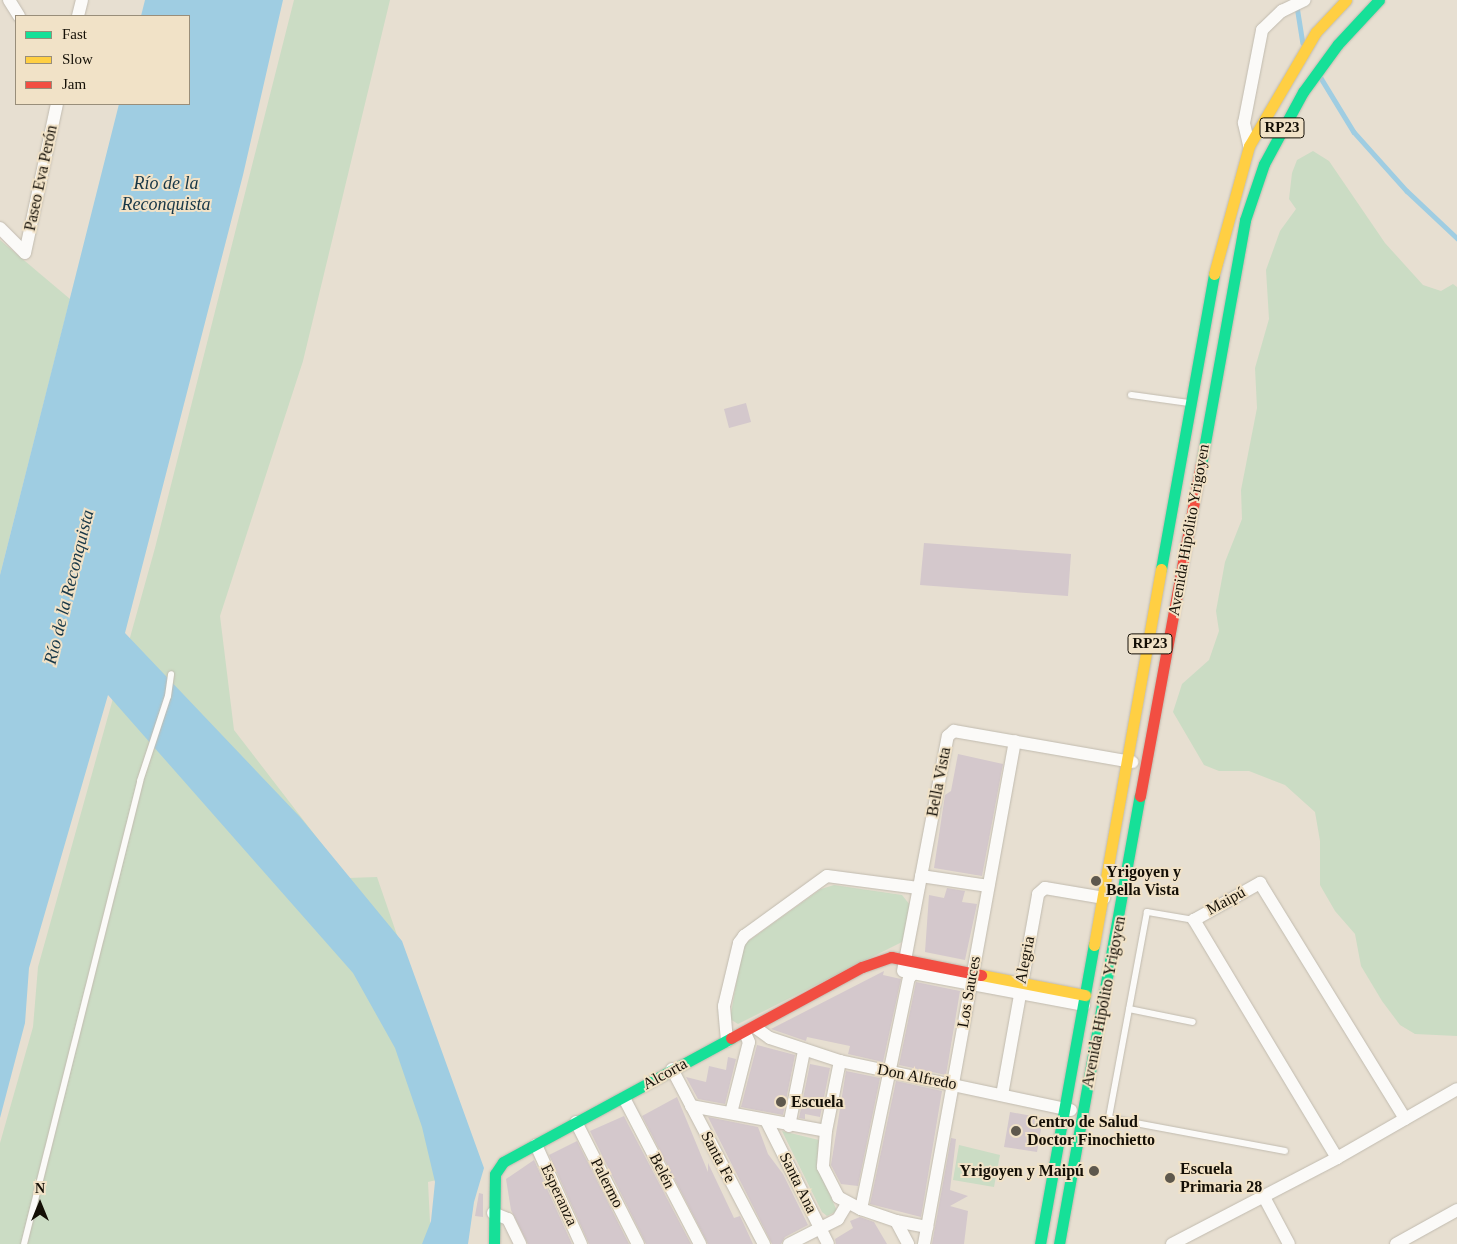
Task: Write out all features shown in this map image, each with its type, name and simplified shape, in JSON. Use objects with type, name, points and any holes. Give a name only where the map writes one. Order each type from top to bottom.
[{"type":"main road","name":"Avenida Hipólito Yrigoyen","points":[[1040,1244],[1129,762],[1218,251],[1249,146],[1298,58],[1316,32],[1346,0]]},
{"type":"main road","name":"Avenida Hipólito Yrigoyen","points":[[1058,1244],[1148,765],[1237,254],[1250,202],[1264,164],[1303,92],[1338,44],[1379,0]]},
{"type":"main road","name":"Alcorta","points":[[493,1213],[498,1166],[576,1122],[624,1098],[672,1069],[751,1030],[876,962]]},
{"type":"main road","points":[[493,1213],[494,1244]]},
{"type":"street","points":[[9,0],[18,15]]},
{"type":"street","points":[[78,15],[82,0]]},
{"type":"street","points":[[1249,146],[1244,123],[1260,38],[1270,20],[1282,11],[1305,0]]},
{"type":"street","name":"Paseo Eva Perón","points":[[0,228],[25,252],[58,105]]},
{"type":"street","name":"Bella Vista","points":[[861,1209],[909,978],[908,968],[918,888],[948,736],[954,731],[1148,765]]},
{"type":"street","name":"Los Sauces","points":[[924,1244],[1014,741]]},
{"type":"street","points":[[727,1041],[724,1006],[739,943],[744,936],[828,876],[918,888]]},
{"type":"street","points":[[921,876],[988,886]]},
{"type":"street","name":"Maipú","points":[[1337,1158],[1194,920],[1260,883],[1405,1119]]},
{"type":"street","name":"Alegria","points":[[1002,1095],[1020,987],[1040,890],[1104,898]]},
{"type":"street","name":"Alcorta","points":[[876,962],[972,978],[1084,1000]]},
{"type":"street","points":[[732,1112],[751,1030]]},
{"type":"street","name":"Don Alfredo","points":[[751,1030],[804,1051],[840,1061],[1083,1112]]},
{"type":"street","points":[[789,1126],[804,1051]]},
{"type":"street","points":[[840,1061],[826,1131],[823,1167],[838,1196],[847,1204],[861,1209],[896,1221],[927,1227]]},
{"type":"street","name":"Santa Fe","points":[[672,1069],[764,1244]]},
{"type":"street","points":[[1172,1244],[1337,1158],[1457,1089]]},
{"type":"street","name":"Belén","points":[[624,1098],[700,1244]]},
{"type":"street","points":[[691,1106],[732,1112],[767,1122],[826,1131]]},
{"type":"street","name":"Palermo","points":[[576,1122],[638,1244]]},
{"type":"street","name":"Santa Ana","points":[[767,1122],[828,1244]]},
{"type":"street","name":"Esperanza","points":[[536,1145],[581,1244]]},
{"type":"street","points":[[1264,1197],[1289,1244]]},
{"type":"street","points":[[789,1244],[838,1219],[847,1204]]},
{"type":"street","points":[[1396,1244],[1457,1210]]},
{"type":"street","points":[[493,1213],[508,1219],[520,1244]]},
{"type":"street","points":[[896,1221],[908,1244]]},
{"type":"lane","points":[[1131,395],[1210,407]]},
{"type":"lane","points":[[24,1244],[140,781],[168,696],[171,674]]},
{"type":"lane","points":[[1194,920],[1147,912],[1109,1118],[1285,1151]]},
{"type":"lane","points":[[1129,1009],[1193,1022]]},
{"type":"green space","points":[[294,0],[390,0],[303,361],[220,616],[234,730],[348,878],[377,877],[478,1170],[428,1182],[431,1243],[437,1244],[0,1244],[0,1143],[33,1027],[38,967],[155,548]]},
{"type":"green space","points":[[1313,151],[1329,161],[1385,243],[1423,285],[1441,291],[1453,284],[1457,287],[1457,1036],[1415,1034],[1400,1025],[1382,1001],[1361,966],[1355,934],[1335,911],[1320,885],[1320,841],[1315,812],[1285,785],[1249,771],[1219,771],[1204,765],[1173,712],[1182,684],[1209,660],[1219,631],[1216,611],[1225,562],[1242,519],[1241,490],[1257,408],[1255,368],[1269,319],[1266,270],[1280,231],[1296,209],[1289,199],[1292,173],[1297,160]]},
{"type":"green space","points":[[0,240],[70,299],[0,575]]},
{"type":"green space","points":[[834,885],[902,895],[910,905],[904,941],[738,1024],[730,1019],[743,945],[821,889]]},
{"type":"green space","points":[[782,1131],[819,1140],[817,1166],[837,1211],[827,1216],[822,1212]]},
{"type":"green space","points":[[959,1145],[1000,1155],[994,1187],[953,1180]]},
{"type":"water","name":"Río de la Reconquista","points":[[145,0],[283,0],[243,175],[125,633],[300,817],[402,941],[484,1168],[474,1202],[468,1244],[422,1244],[431,1221],[435,1182],[422,1127],[395,1048],[353,973],[108,695],[29,968],[25,1023],[0,1118],[0,575],[119,105],[190,105],[190,15],[141,15]]},
{"type":"building","points":[[746,403],[751,422],[729,428],[724,409]]},
{"type":"building","points":[[924,543],[1071,554],[1068,596],[920,585]]},
{"type":"building","points":[[958,754],[1003,764],[982,876],[934,868],[945,795],[951,791]]},
{"type":"building","points":[[947,888],[965,891],[962,902],[977,904],[965,960],[925,952],[929,895],[944,898]]},
{"type":"building","points":[[884,971],[883,975],[901,979],[883,1062],[848,1054],[850,1046],[807,1037],[806,1041],[771,1029]]},
{"type":"building","points":[[916,982],[960,991],[946,1075],[899,1065]]},
{"type":"building","points":[[757,1045],[795,1055],[783,1115],[741,1107]]},
{"type":"building","points":[[728,1057],[736,1059],[725,1104],[698,1099],[686,1077],[706,1082],[709,1066],[726,1070]]},
{"type":"building","points":[[810,1064],[830,1068],[820,1117],[805,1114],[805,1119],[799,1118]]},
{"type":"building","points":[[846,1071],[880,1078],[858,1186],[841,1184],[831,1165]]},
{"type":"building","points":[[896,1081],[942,1091],[921,1217],[870,1204]]},
{"type":"building","points":[[677,1097],[708,1172],[708,1163],[734,1218],[740,1216],[753,1244],[708,1244],[642,1116]]},
{"type":"building","points":[[1010,1112],[1043,1118],[1037,1152],[1004,1147]]},
{"type":"building","points":[[624,1116],[691,1244],[646,1244],[590,1131]]},
{"type":"building","points":[[708,1117],[758,1127],[768,1154],[783,1174],[808,1225],[785,1237],[781,1244],[772,1244]]},
{"type":"building","points":[[951,1138],[956,1139],[950,1190],[968,1196],[950,1206],[968,1211],[964,1244],[932,1244]]},
{"type":"building","points":[[577,1141],[629,1244],[589,1244],[549,1155]]},
{"type":"building","points":[[534,1160],[572,1244],[528,1244],[511,1210],[506,1179]]},
{"type":"building","points":[[479,1193],[483,1194],[483,1217],[475,1216]]},
{"type":"building","points":[[860,1217],[874,1222],[887,1244],[836,1244],[835,1239],[853,1228],[850,1221]]},
{"type":"waterway","points":[[1297,6],[1303,43]]},
{"type":"waterway","points":[[1321,78],[1354,132],[1407,191],[1457,238]]},
{"type":"traffic: fast","points":[[1201,465],[1245,220],[1264,164],[1303,92],[1338,44],[1379,0]]},
{"type":"traffic: fast","points":[[1161,569],[1214,274]]},
{"type":"traffic: fast","points":[[1059,1244],[1140,796]]},
{"type":"traffic: fast","points":[[1040,1244],[1094,945]]},
{"type":"traffic: fast","points":[[494,1244],[495,1174],[503,1162],[731,1038]]},
{"type":"traffic: slow","points":[[1214,274],[1249,146],[1316,32],[1346,0]]},
{"type":"traffic: slow","points":[[1094,945],[1161,569]]},
{"type":"traffic: slow","points":[[981,975],[1085,995]]},
{"type":"traffic: jam","points":[[1140,796],[1201,465]]},
{"type":"traffic: jam","points":[[731,1038],[862,967],[891,957],[981,975]]},
{"type":"place","name":"Yrigoyen y Bella Vista","points":[[1096,881]]},
{"type":"place","name":"Escuela","points":[[781,1102]]},
{"type":"place","name":"Centro de Salud Doctor Finochietto","points":[[1016,1131]]},
{"type":"place","name":"Yrigoyen y Maipú","points":[[1094,1171]]},
{"type":"place","name":"Escuela Primaria 28","points":[[1170,1178]]}]
